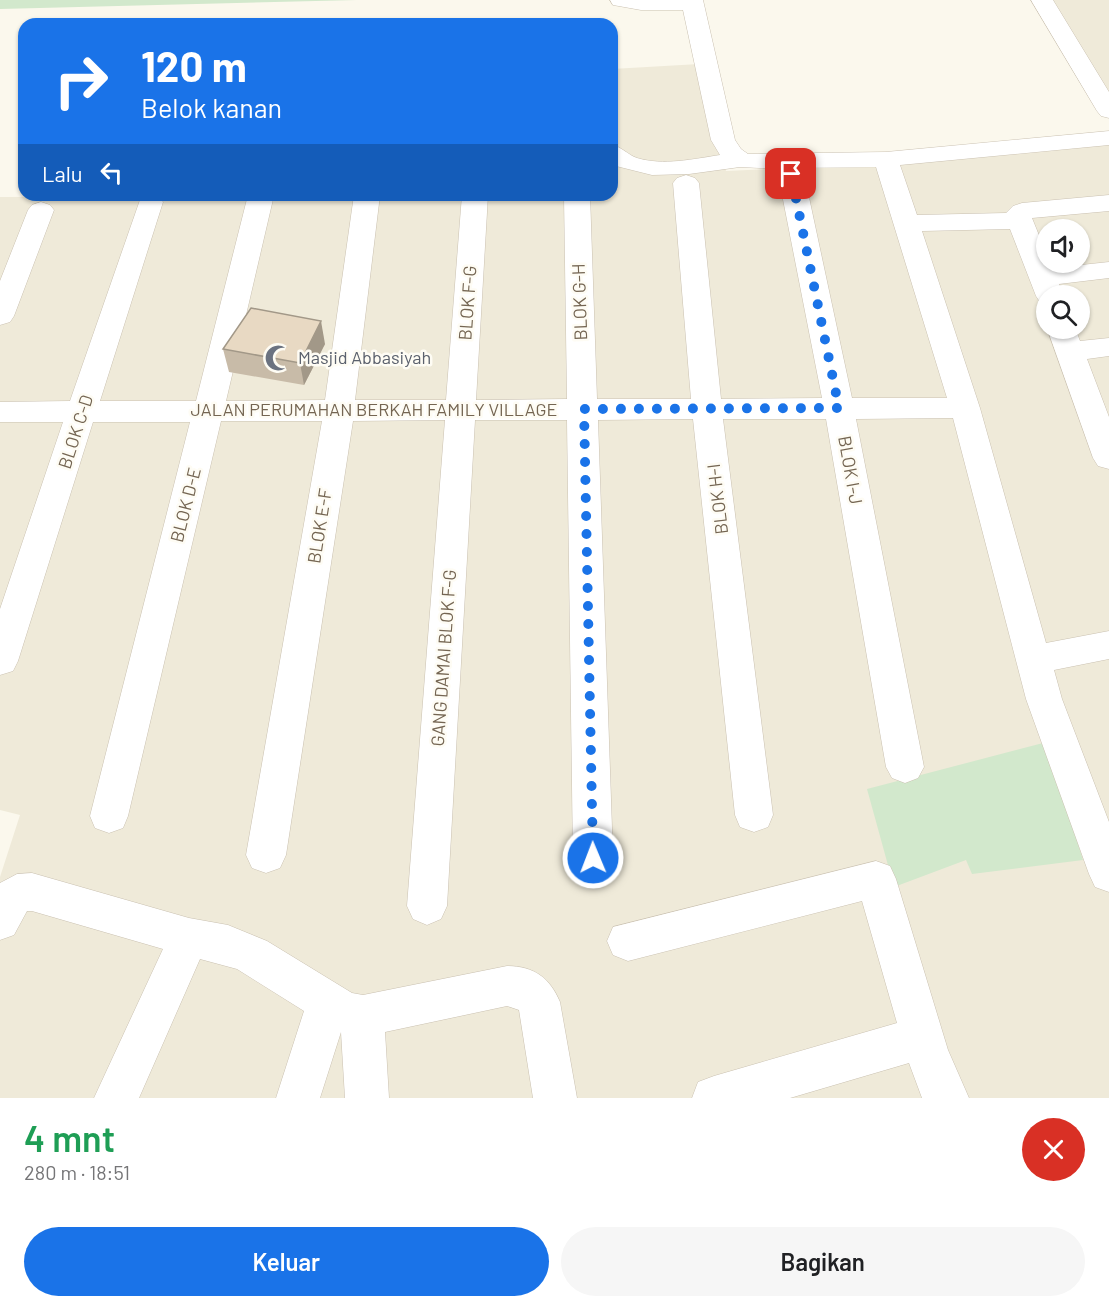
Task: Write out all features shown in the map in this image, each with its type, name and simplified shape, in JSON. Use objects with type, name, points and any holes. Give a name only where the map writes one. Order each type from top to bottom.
[{"type":"street","points":[[621,0],[641,4],[692,2],[723,140],[728,152],[736,160]]},
{"type":"street","points":[[1042,0],[1109,111]]},
{"type":"street","points":[[618,158],[624,164],[636,167],[703,166],[736,160],[758,162],[886,159],[1109,138]]},
{"type":"street","points":[[886,159],[908,223],[964,408],[1044,699],[1101,823],[1109,874]]},
{"type":"street","name":"BLOK I-J","points":[[791,174],[839,408],[905,767]]},
{"type":"street","name":"BLOK H-I","points":[[686,183],[707,409],[754,814]]},
{"type":"street","name":"BLOK D-E","points":[[109,816],[260,201]]},
{"type":"street","name":"BLOK E-F","points":[[266,855],[339,411],[366,201]]},
{"type":"street","name":"BLOK F-G","points":[[461,410],[475,201]]},
{"type":"street","name":"BLOK G-H","points":[[577,201],[593,858]]},
{"type":"street","name":"BLOK C-D","points":[[0,661],[150,202]]},
{"type":"street","points":[[908,223],[1021,216],[1109,202]]},
{"type":"street","points":[[0,316],[41,210]]},
{"type":"street","points":[[1021,216],[1046,285]]},
{"type":"street","points":[[1050,285],[1109,270]]},
{"type":"street","points":[[1065,340],[1109,347]]},
{"type":"street","points":[[1065,340],[1105,439]]},
{"type":"street","name":"JALAN PERUMAHAN BERKAH FAMILY VILLAGE","points":[[0,412],[964,408]]},
{"type":"street","name":"GANG DAMAI BLOK F-G","points":[[427,906],[461,410]]},
{"type":"street","points":[[1032,660],[1109,645]]},
{"type":"street","points":[[628,941],[876,879],[922,1037],[946,1098]]},
{"type":"street","points":[[0,921],[8,903],[17,893],[32,892],[189,937],[228,945],[252,955],[346,1010],[507,986],[521,986],[531,990],[539,1002],[555,1098]]},
{"type":"street","points":[[116,1098],[189,937]]},
{"type":"street","points":[[298,1098],[346,1010]]},
{"type":"street","points":[[346,1010],[367,1098]]},
{"type":"street","points":[[714,1098],[758,1092],[922,1037]]},
{"type":"shaded area","points":[[1051,0],[1109,0],[1109,103]]},
{"type":"shaded area","points":[[699,64],[726,171],[880,164],[1109,143],[1109,1098],[0,1098],[0,877],[20,815],[0,810],[0,197],[18,197],[18,201],[618,201],[618,69]]},
{"type":"green space","points":[[0,0],[357,0],[0,9]]},
{"type":"green space","points":[[1047,742],[1083,860],[972,874],[966,860],[894,887],[867,789]]},
{"type":"building","points":[[251,308],[321,321],[300,363],[223,349]]},
{"type":"place","name":"Masjid Abbasiyah","points":[[278,358]]},
{"type":"route","points":[[593,858],[584,409],[839,408],[791,174]]}]
